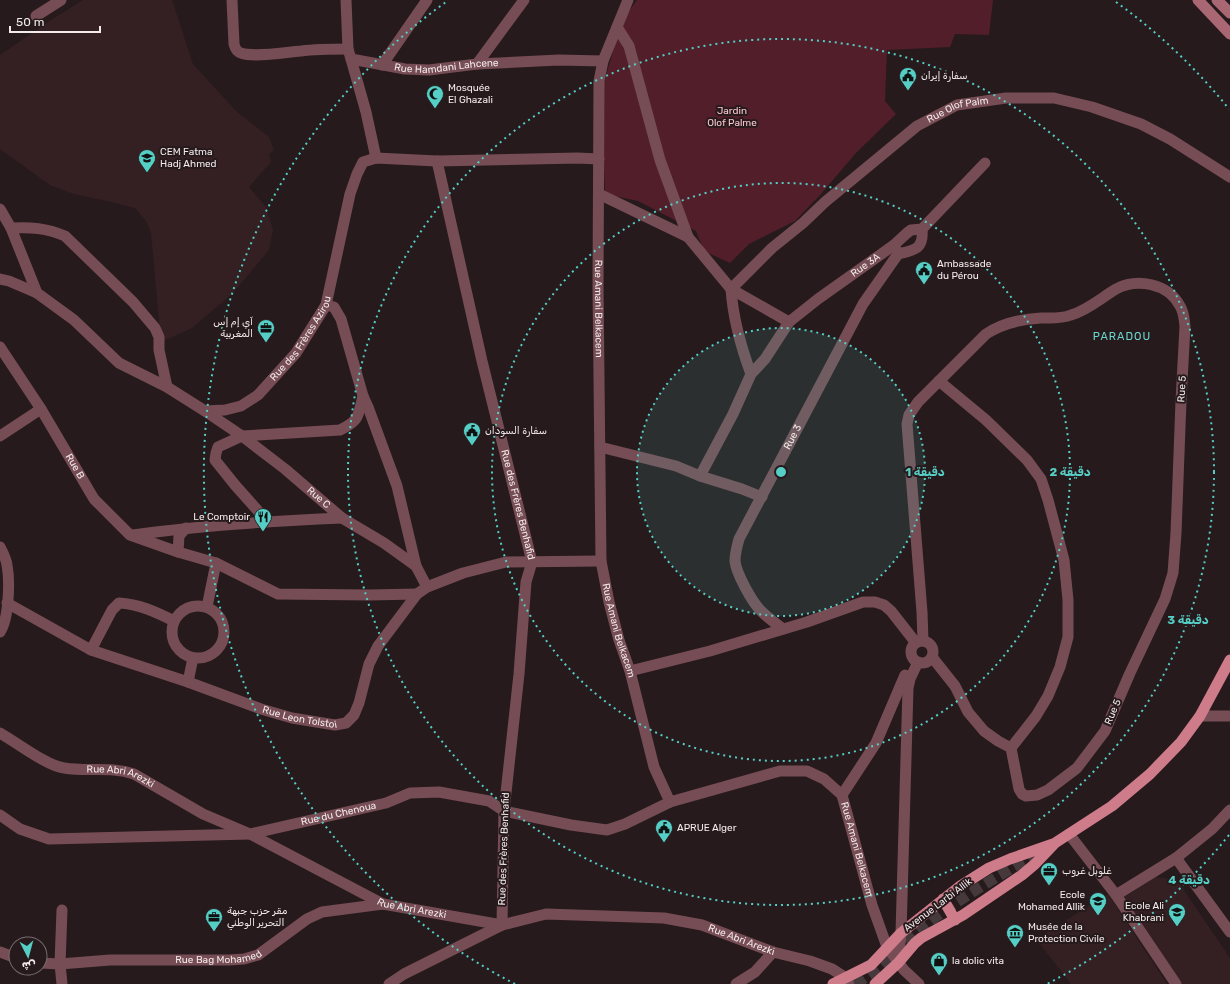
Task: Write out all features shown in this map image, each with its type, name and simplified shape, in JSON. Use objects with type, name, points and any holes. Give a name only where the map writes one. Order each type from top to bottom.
[{"type":"main road","points":[[1198,0],[1230,34]]},
{"type":"main road","points":[[1217,0],[1230,13]]},
{"type":"main road","name":"Avenue Larbi Allik","points":[[875,984],[898,963],[921,938],[954,920],[1022,875],[1056,843],[1112,806],[1150,774],[1181,742],[1200,716],[1230,660]]},
{"type":"main road","name":"Avenue Larbi Allik","points":[[832,984],[848,981],[871,965],[901,933],[959,887],[989,868],[1056,843]]},
{"type":"main road","points":[[943,899],[954,920]]},
{"type":"street","points":[[36,16],[61,0]]},
{"type":"street","name":"Rue Hamdani Lahcene","points":[[232,0],[234,44],[236,50],[240,53],[250,55],[280,54],[302,51],[350,54],[382,65],[405,69],[429,70],[477,64],[559,60],[603,61]]},
{"type":"street","points":[[346,0],[350,54],[366,112],[376,158],[437,161],[577,158],[599,159]]},
{"type":"street","points":[[382,65],[426,0]]},
{"type":"street","points":[[477,64],[524,0]]},
{"type":"street","name":"Rue Amani Belkacem","points":[[628,0],[603,61],[599,81],[601,561],[609,602],[619,640],[630,671],[654,766],[670,802],[780,771],[807,771],[824,779],[842,795],[872,905],[887,947],[898,963],[919,984]]},
{"type":"street","points":[[617,27],[629,46],[660,160],[688,237],[731,289],[789,322]]},
{"type":"street","name":"Rue Olof Palm","points":[[731,289],[772,248],[917,126],[957,105],[1006,98],[1054,98],[1092,107],[1141,124],[1170,138],[1230,177]]},
{"type":"street","name":"Rue des Frères Azirou","points":[[205,411],[225,410],[241,406],[258,395],[296,353],[326,305],[350,194],[357,174],[363,162],[376,158]]},
{"type":"street","name":"Rue des Frères Benhafid","points":[[437,161],[482,361],[532,562],[526,582],[519,674],[504,811],[502,926]]},
{"type":"street","name":"Rue 3A","points":[[700,476],[733,414],[751,374],[765,358],[789,322],[818,299],[896,249],[911,230],[922,229],[986,163]]},
{"type":"street","points":[[599,194],[688,237]]},
{"type":"street","points":[[0,209],[11,228],[37,293]]},
{"type":"street","points":[[11,228],[32,227],[52,231],[65,236],[133,302],[155,328],[159,337],[159,350],[167,386]]},
{"type":"street","points":[[896,249],[915,250],[922,242],[922,229]]},
{"type":"street","name":"Rue 3","points":[[782,629],[760,610],[751,598],[742,581],[735,561],[739,539],[863,304],[896,249]]},
{"type":"street","points":[[0,279],[9,281],[37,293],[74,320],[118,363],[167,386],[205,411]]},
{"type":"street","name":"Rue 5","points":[[920,642],[922,612],[907,424],[909,415],[918,402],[986,334],[998,326],[1040,318],[1058,318],[1071,315],[1085,309],[1116,289],[1129,284],[1143,283],[1165,289],[1174,297],[1184,314],[1185,344],[1181,394],[1173,574],[1165,598],[1105,731],[1077,768],[1048,790],[1037,795],[1026,796],[1022,794],[1019,789],[1011,748]]},
{"type":"street","points":[[731,289],[732,309],[746,362],[751,374]]},
{"type":"street","points":[[326,305],[334,307],[341,319],[362,396],[368,407],[397,486],[416,566]]},
{"type":"street","name":"Rue B","points":[[0,347],[41,409],[94,499],[130,535],[178,552],[216,563],[278,594],[417,594]]},
{"type":"street","points":[[932,657],[924,663],[915,660],[911,654],[911,650],[920,642],[927,642],[932,647],[932,657],[955,686],[968,712],[984,731],[1011,748],[1036,716],[1048,696],[1060,667],[1068,637],[1068,600],[1064,560],[1041,479],[1027,460],[986,420],[939,381]]},
{"type":"street","points":[[268,521],[235,485],[215,460],[218,447],[242,436],[340,430],[358,418],[362,396]]},
{"type":"street","points":[[0,436],[41,409]]},
{"type":"street","name":"Rue C","points":[[205,411],[242,436],[285,469],[342,518],[384,543],[416,566],[427,587]]},
{"type":"street","points":[[600,447],[676,466],[700,476],[762,496]]},
{"type":"street","points":[[130,535],[186,528],[268,521],[342,518]]},
{"type":"street","points":[[178,552],[179,536],[186,528]]},
{"type":"street","points":[[0,548],[4,555],[8,574],[7,613],[0,632]]},
{"type":"street","name":"Rue Leon Tolstoi","points":[[7,603],[91,650],[188,682],[262,709],[292,718],[335,725],[346,723],[354,715],[359,703],[369,664],[378,646],[417,594],[427,587],[463,573],[506,562],[601,561]]},
{"type":"street","points":[[207,607],[216,563]]},
{"type":"street","points":[[630,671],[710,651],[807,622],[862,602],[875,602],[884,605],[920,642]]},
{"type":"street","points":[[91,650],[112,610],[119,603],[131,603],[153,610],[174,621]]},
{"type":"street","points":[[192,606],[207,607],[221,618],[224,627],[222,644],[216,651],[208,656],[193,658],[183,654],[176,647],[172,639],[174,621],[178,614],[184,609],[192,606]]},
{"type":"street","points":[[188,682],[193,658]]},
{"type":"street","points":[[842,795],[876,743],[915,660]]},
{"type":"street","points":[[898,963],[901,933],[908,688],[915,660]]},
{"type":"street","points":[[1200,716],[1230,716]]},
{"type":"street","name":"Rue Abri Arezki","points":[[0,733],[48,762],[63,768],[116,770],[134,774],[202,814],[250,834],[383,904],[502,926],[546,914],[664,918],[702,925],[773,952],[832,969],[848,981]]},
{"type":"street","name":"Rue du Chenoua","points":[[0,815],[20,829],[49,839],[250,834],[386,803],[410,793],[439,792],[489,801],[504,811],[571,825],[607,830],[625,824],[670,802]]},
{"type":"street","points":[[1116,895],[1176,858],[1212,829],[1230,810]]},
{"type":"street","points":[[1069,834],[1116,895],[1176,984]]},
{"type":"street","points":[[1176,858],[1230,932]]},
{"type":"street","name":"Rue Bag Mohamed","points":[[48,963],[60,964],[110,960],[244,959],[258,955],[306,919],[322,912],[383,904]]},
{"type":"street","points":[[62,910],[60,964],[62,984]]},
{"type":"street","points":[[388,984],[404,974],[502,926]]},
{"type":"street","points":[[736,984],[755,972],[773,952]]},
{"type":"shaded area","name":"CEM Fatma Hadj Ahmed","points":[[83,0],[172,0],[193,64],[237,112],[269,137],[274,150],[269,154],[271,162],[249,187],[266,207],[273,230],[269,250],[234,292],[192,328],[161,342],[151,232],[146,221],[135,208],[74,194],[50,185],[0,149],[0,55]]},
{"type":"shaded area","name":"Ecole Ali Khabrani","points":[[1156,877],[1177,880],[1230,958],[1230,984],[1182,984],[1124,897]]},
{"type":"shaded area","name":"Ecole Mohamed Allik","points":[[1108,894],[1167,984],[1071,984],[1036,939]]},
{"type":"green space","name":"Jardin Olof Palme","points":[[637,0],[993,0],[989,35],[955,34],[950,47],[887,50],[885,101],[896,114],[856,153],[821,194],[795,221],[749,244],[730,263],[704,251],[696,231],[638,201],[605,194],[601,93],[624,18]]},
{"type":"tunnel","points":[[855,984],[865,978],[892,956],[925,925],[982,886],[1041,851]]},
{"type":"place","name":"سفارة إيران","points":[[908,91]]},
{"type":"place","name":"Mosquée El Ghazali","points":[[435,109]]},
{"type":"place","name":"CEM Fatma Hadj Ahmed","points":[[147,173]]},
{"type":"place","name":"Ambassade du Pérou","points":[[924,285]]},
{"type":"place","name":"آي إم إس المغربية","points":[[266,343]]},
{"type":"place","name":"سفارة السودان","points":[[472,446]]},
{"type":"place","name":"Le Comptoir","points":[[263,532]]},
{"type":"place","name":"APRUE Alger","points":[[664,843]]},
{"type":"place","name":"غلوبل غروب","points":[[1049,886]]},
{"type":"place","name":"Ecole Mohamed Allik","points":[[1098,916]]},
{"type":"place","name":"Ecole Ali Khabrani","points":[[1177,927]]},
{"type":"place","name":"مقر حزب جبهة التحرير الوطني","points":[[214,932]]},
{"type":"place","name":"Musée de la Protection Civile","points":[[1015,948]]},
{"type":"place","name":"la dolic vita","points":[[939,976]]},
{"type":"district","name":"PARADOU","points":[[1122,336]]}]
